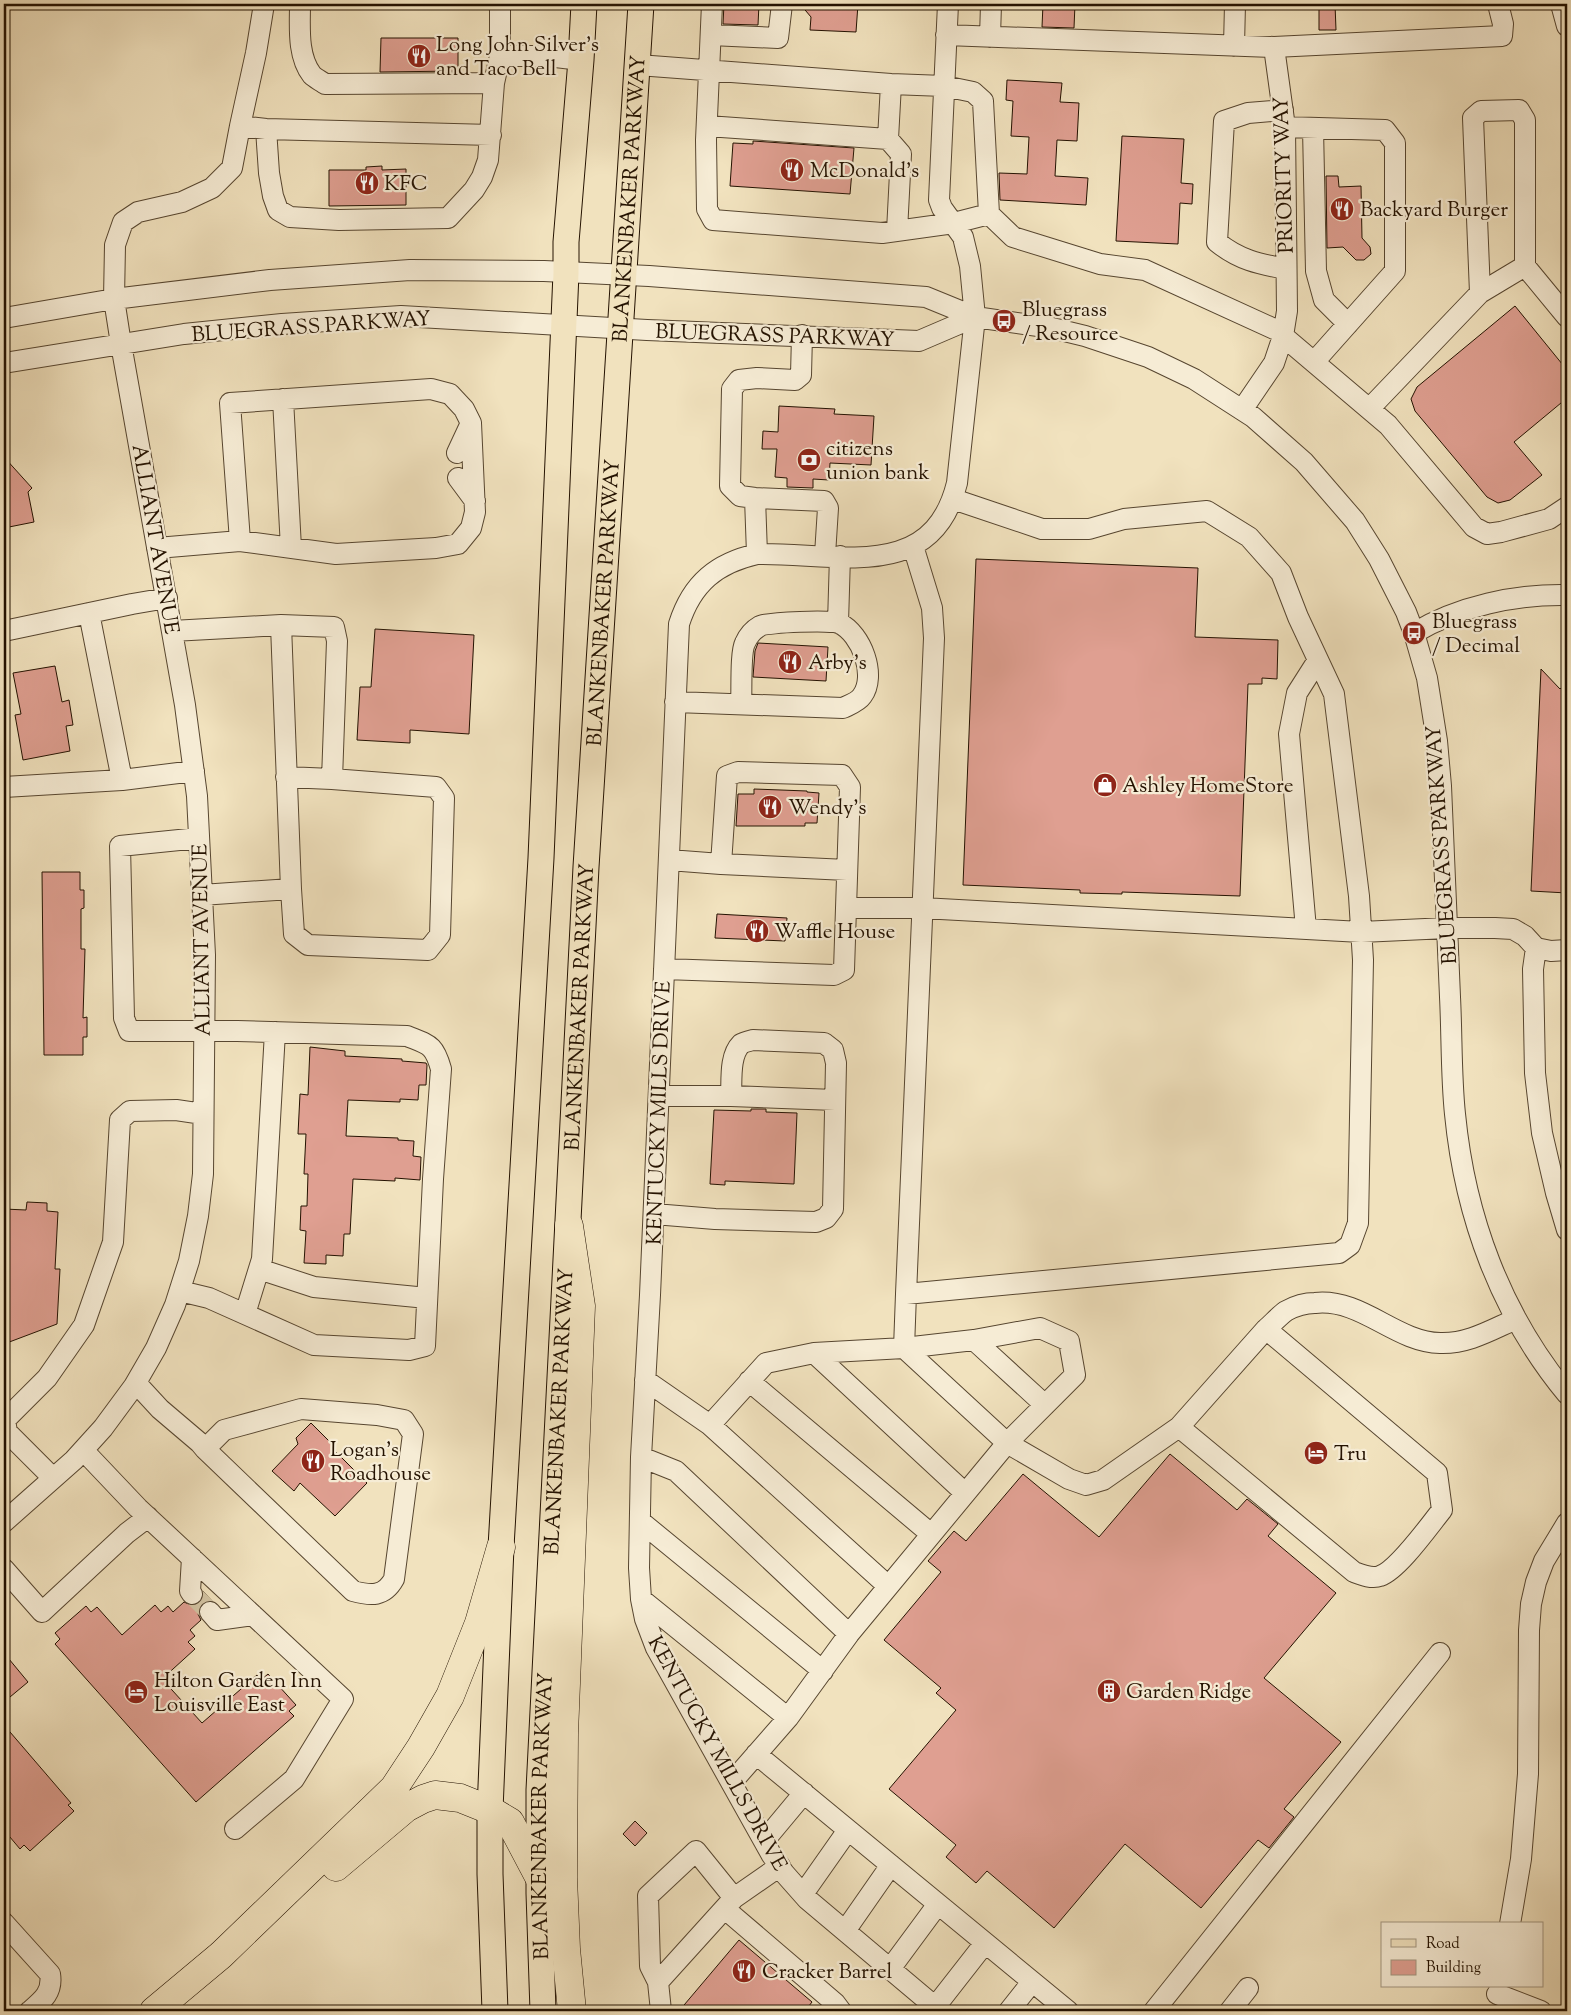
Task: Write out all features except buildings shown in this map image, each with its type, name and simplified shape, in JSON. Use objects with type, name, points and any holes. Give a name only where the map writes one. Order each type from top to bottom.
[{"type":"highway","points":[[569,1226],[581,1306],[564,1734],[563,1878],[566,1949],[572,2011]]},
{"type":"highway","points":[[221,1955],[387,1794],[421,1748],[450,1696],[479,1623],[501,1547]]},
{"type":"highway","points":[[154,2011],[221,1955],[345,1860],[406,1808],[423,1799],[436,1795],[460,1798],[490,1810],[510,1822],[539,1877]]},
{"type":"main road","points":[[495,2011],[490,1874],[490,1810],[501,1547],[541,858],[566,242],[584,4]]},
{"type":"main road","name":"BLANKENBAKER PARKWAY","points":[[543,2011],[539,1877],[539,1790],[586,867],[642,4]]},
{"type":"street","name":"ALLIANT AVENUE","points":[[4,1522],[83,1450],[104,1428],[136,1383],[156,1348],[180,1291],[189,1261],[198,1216],[203,1174],[205,955],[194,771],[167,598],[156,548],[114,299],[115,245],[123,222],[138,212],[182,202],[212,188],[232,168],[256,53],[264,4]]},
{"type":"street","points":[[300,4],[300,36],[304,60],[312,76],[325,84],[494,82]]},
{"type":"street","points":[[266,129],[272,196],[278,210],[290,217],[339,220],[448,218],[474,190],[482,177],[488,160],[494,82],[500,56],[500,5],[498,4]]},
{"type":"street","points":[[712,4],[706,209],[713,220],[882,233],[954,223],[989,214]]},
{"type":"street","points":[[711,35],[778,38],[782,4]]},
{"type":"street","name":"KENTUCKY MILLS DRIVE","points":[[938,2009],[803,1894],[780,1866],[764,1841],[656,1648],[645,1618],[641,1599],[639,1568],[641,1456],[654,1214],[679,624],[693,592],[722,565],[739,558],[757,554],[869,557],[885,555],[913,546],[931,534],[946,514],[953,499],[957,483],[976,317],[970,266],[963,237],[942,208],[940,200],[948,4]]},
{"type":"street","points":[[990,37],[991,4]]},
{"type":"street","points":[[1234,46],[1235,4]]},
{"type":"street","points":[[946,35],[1274,47],[1502,36],[1503,24],[1498,4]]},
{"type":"street","points":[[1561,4],[1567,26]]},
{"type":"street","name":"PRIORITY WAY","points":[[1242,410],[1274,364],[1283,334],[1287,311],[1284,119],[1274,47]]},
{"type":"street","points":[[500,56],[547,56],[581,60]]},
{"type":"street","points":[[638,65],[891,84],[944,86],[973,92],[983,101],[989,214],[1013,238],[1100,264],[1145,270],[1283,334],[1388,425],[1474,527],[1487,534],[1502,532],[1549,519],[1567,507]]},
{"type":"street","points":[[891,84],[888,139],[901,154],[897,231]]},
{"type":"street","points":[[1480,293],[1473,118],[1481,111],[1519,110],[1525,120],[1525,266],[1567,317]]},
{"type":"street","points":[[1286,269],[1257,264],[1231,254],[1217,242],[1224,121],[1248,113],[1284,119],[1313,128],[1385,130],[1395,143],[1395,270],[1314,362]]},
{"type":"street","points":[[240,126],[266,129],[491,135]]},
{"type":"street","points":[[707,126],[888,139]]},
{"type":"street","points":[[1313,128],[1316,271],[1324,300],[1348,324]]},
{"type":"street","points":[[1369,409],[1480,293],[1525,266]]},
{"type":"street","name":"BLUEGRASS PARKWAY","points":[[4,318],[114,299],[270,280],[410,270],[624,274],[926,297],[976,317],[1052,328],[1085,336],[1148,357],[1194,379],[1253,417],[1304,462],[1355,521],[1379,559],[1406,612],[1414,633],[1427,678],[1437,741],[1441,786],[1455,1114],[1465,1183],[1475,1223],[1489,1262],[1516,1319],[1552,1375],[1567,1394]]},
{"type":"street","name":"BLUEGRASS PARKWAY","points":[[4,363],[184,334],[282,324],[401,316],[563,326],[919,341],[976,317]]},
{"type":"street","points":[[802,336],[801,375],[795,380],[757,378],[739,380],[732,389],[730,486],[740,496],[824,502],[828,508],[838,622]]},
{"type":"street","points":[[156,548],[240,542],[336,554],[436,548],[458,544],[471,528],[476,501],[471,423],[464,409],[450,394],[431,389],[230,404],[240,542]]},
{"type":"street","points":[[283,399],[291,548]]},
{"type":"street","points":[[457,453],[471,423]]},
{"type":"street","points":[[458,478],[476,501]]},
{"type":"street","points":[[755,498],[757,554]]},
{"type":"street","points":[[906,1294],[1339,1253],[1350,1245],[1358,1224],[1363,960],[1359,896],[1334,694],[1298,617],[1281,573],[1249,537],[1207,511],[1124,519],[1089,528],[1042,529],[953,499]]},
{"type":"street","points":[[913,546],[932,608],[934,638],[904,1348],[1007,1443],[1070,1479],[1086,1485],[1103,1480],[1179,1428],[1266,1329],[1287,1311],[1304,1304],[1327,1302],[1348,1306],[1370,1315],[1416,1339],[1438,1343],[1458,1343],[1516,1319]]},
{"type":"street","points":[[1414,633],[1448,615],[1493,603],[1525,596],[1567,595]]},
{"type":"street","points":[[4,632],[167,598]]},
{"type":"street","points":[[89,613],[122,780]]},
{"type":"street","points":[[676,702],[843,708],[861,698],[866,689],[867,662],[861,646],[850,631],[838,622],[775,623],[761,626],[751,633],[744,645],[741,704]]},
{"type":"street","points":[[281,625],[286,777],[294,934],[308,945],[428,950],[440,935],[444,798],[436,787],[286,777]]},
{"type":"street","points":[[172,631],[281,625],[334,627],[337,640],[332,779]]},
{"type":"street","points":[[1306,929],[1289,734],[1297,693],[1318,660]]},
{"type":"street","points":[[4,787],[122,780],[194,771]]},
{"type":"street","points":[[664,969],[834,975],[844,970],[850,787],[842,775],[738,772],[727,776],[722,864]]},
{"type":"street","points":[[180,1291],[210,1298],[314,1345],[409,1350],[424,1346],[441,1069],[437,1055],[431,1046],[407,1036],[275,1032],[129,1031],[124,1018],[120,846],[199,838]]},
{"type":"street","points":[[669,860],[847,870]]},
{"type":"street","points":[[202,895],[291,889]]},
{"type":"street","points":[[846,908],[922,908],[1361,932],[1447,928],[1513,929],[1525,936],[1536,948],[1551,951],[1567,950]]},
{"type":"street","points":[[1536,948],[1533,969],[1535,1073],[1542,1133],[1567,1230]]},
{"type":"street","points":[[244,1314],[262,1259],[275,1032]]},
{"type":"street","points":[[654,1214],[715,1219],[816,1222],[826,1218],[833,1209],[836,1063],[833,1050],[824,1042],[753,1040],[742,1043],[735,1053],[731,1096]]},
{"type":"street","points":[[658,1096],[731,1096],[835,1100]]},
{"type":"street","points":[[53,1478],[7,1432],[5,1420],[46,1378],[84,1325],[113,1242],[120,1120],[130,1111],[176,1110],[203,1114]]},
{"type":"street","points":[[259,1268],[314,1286],[427,1298]]},
{"type":"street","points":[[710,1425],[766,1363],[814,1353],[904,1348],[974,1340],[1040,1328],[1069,1341],[1075,1375],[1007,1443],[849,1634],[788,1718],[732,1782]]},
{"type":"street","points":[[1179,1428],[1354,1572],[1366,1577],[1380,1576],[1392,1570],[1442,1510],[1437,1473],[1266,1329]]},
{"type":"street","points":[[974,1340],[1045,1405]]},
{"type":"street","points":[[814,1353],[965,1493]]},
{"type":"street","points":[[645,1380],[710,1425],[888,1586]]},
{"type":"street","points":[[749,1382],[931,1534]]},
{"type":"street","points":[[136,1383],[160,1409],[205,1449],[353,1591],[364,1594],[378,1594],[389,1588],[394,1579],[413,1434],[404,1420],[359,1413],[301,1410],[224,1430],[205,1449]]},
{"type":"street","points":[[83,1450],[148,1517],[343,1699],[294,1779],[235,1829]]},
{"type":"street","points":[[641,1456],[676,1471],[849,1634]]},
{"type":"street","points":[[4,1569],[42,1612],[127,1533],[148,1517]]},
{"type":"street","points":[[640,1521],[823,1671]]},
{"type":"street","points":[[1510,1922],[1520,1859],[1528,1774],[1529,1630],[1531,1604],[1536,1582],[1544,1561],[1567,1523]]},
{"type":"street","points":[[192,1558],[190,1591],[192,1594]]},
{"type":"street","points":[[641,1599],[788,1718]]},
{"type":"street","points":[[210,1612],[217,1620],[252,1615]]},
{"type":"street","points":[[1154,2011],[1440,1653]]},
{"type":"street","points":[[756,1754],[1068,2011]]},
{"type":"street","points":[[764,1841],[804,1793]]},
{"type":"street","points":[[803,1894],[848,1830]]},
{"type":"street","points":[[661,2011],[658,1982],[650,1966],[648,1896],[696,1851],[730,1904],[835,2003],[841,2011]]},
{"type":"street","points":[[845,1931],[891,1865]]},
{"type":"street","points":[[658,1982],[730,1904],[780,1866]]},
{"type":"street","points":[[890,1969],[938,1904]]},
{"type":"street","points":[[4,1923],[50,1974],[52,1983],[48,1993],[30,2011]]},
{"type":"street","points":[[938,2009],[984,1943]]},
{"type":"street","points":[[1008,2011],[1032,1982]]},
{"type":"street","points":[[1230,2011],[1248,1988]]},
{"type":"street","points":[[1496,1997],[1541,2011]]},
{"type":"tunnel","points":[[192,1594],[210,1612]]},
{"type":"place","name":"Long John Silver's and Taco Bell","points":[[419,56]]},
{"type":"place","name":"McDonald's","points":[[792,170]]},
{"type":"place","name":"KFC","points":[[367,183]]},
{"type":"place","name":"Backyard Burger","points":[[1342,209]]},
{"type":"place","name":"Bluegrass / Resource","points":[[1004,321]]},
{"type":"place","name":"citizens union bank","points":[[809,460]]},
{"type":"place","name":"Bluegrass / Decimal","points":[[1414,633]]},
{"type":"place","name":"Arby's","points":[[790,662]]},
{"type":"place","name":"Ashley HomeStore","points":[[1105,785]]},
{"type":"place","name":"Wendy's","points":[[770,807]]},
{"type":"place","name":"Waffle House","points":[[757,931]]},
{"type":"place","name":"Tru","points":[[1316,1453]]},
{"type":"place","name":"Logan's Roadhouse","points":[[313,1461]]},
{"type":"place","name":"Garden Ridge","points":[[1109,1691]]},
{"type":"place","name":"Hilton Garden Inn Louisville East","points":[[136,1692]]},
{"type":"place","name":"Cracker Barrel","points":[[744,1971]]}]
